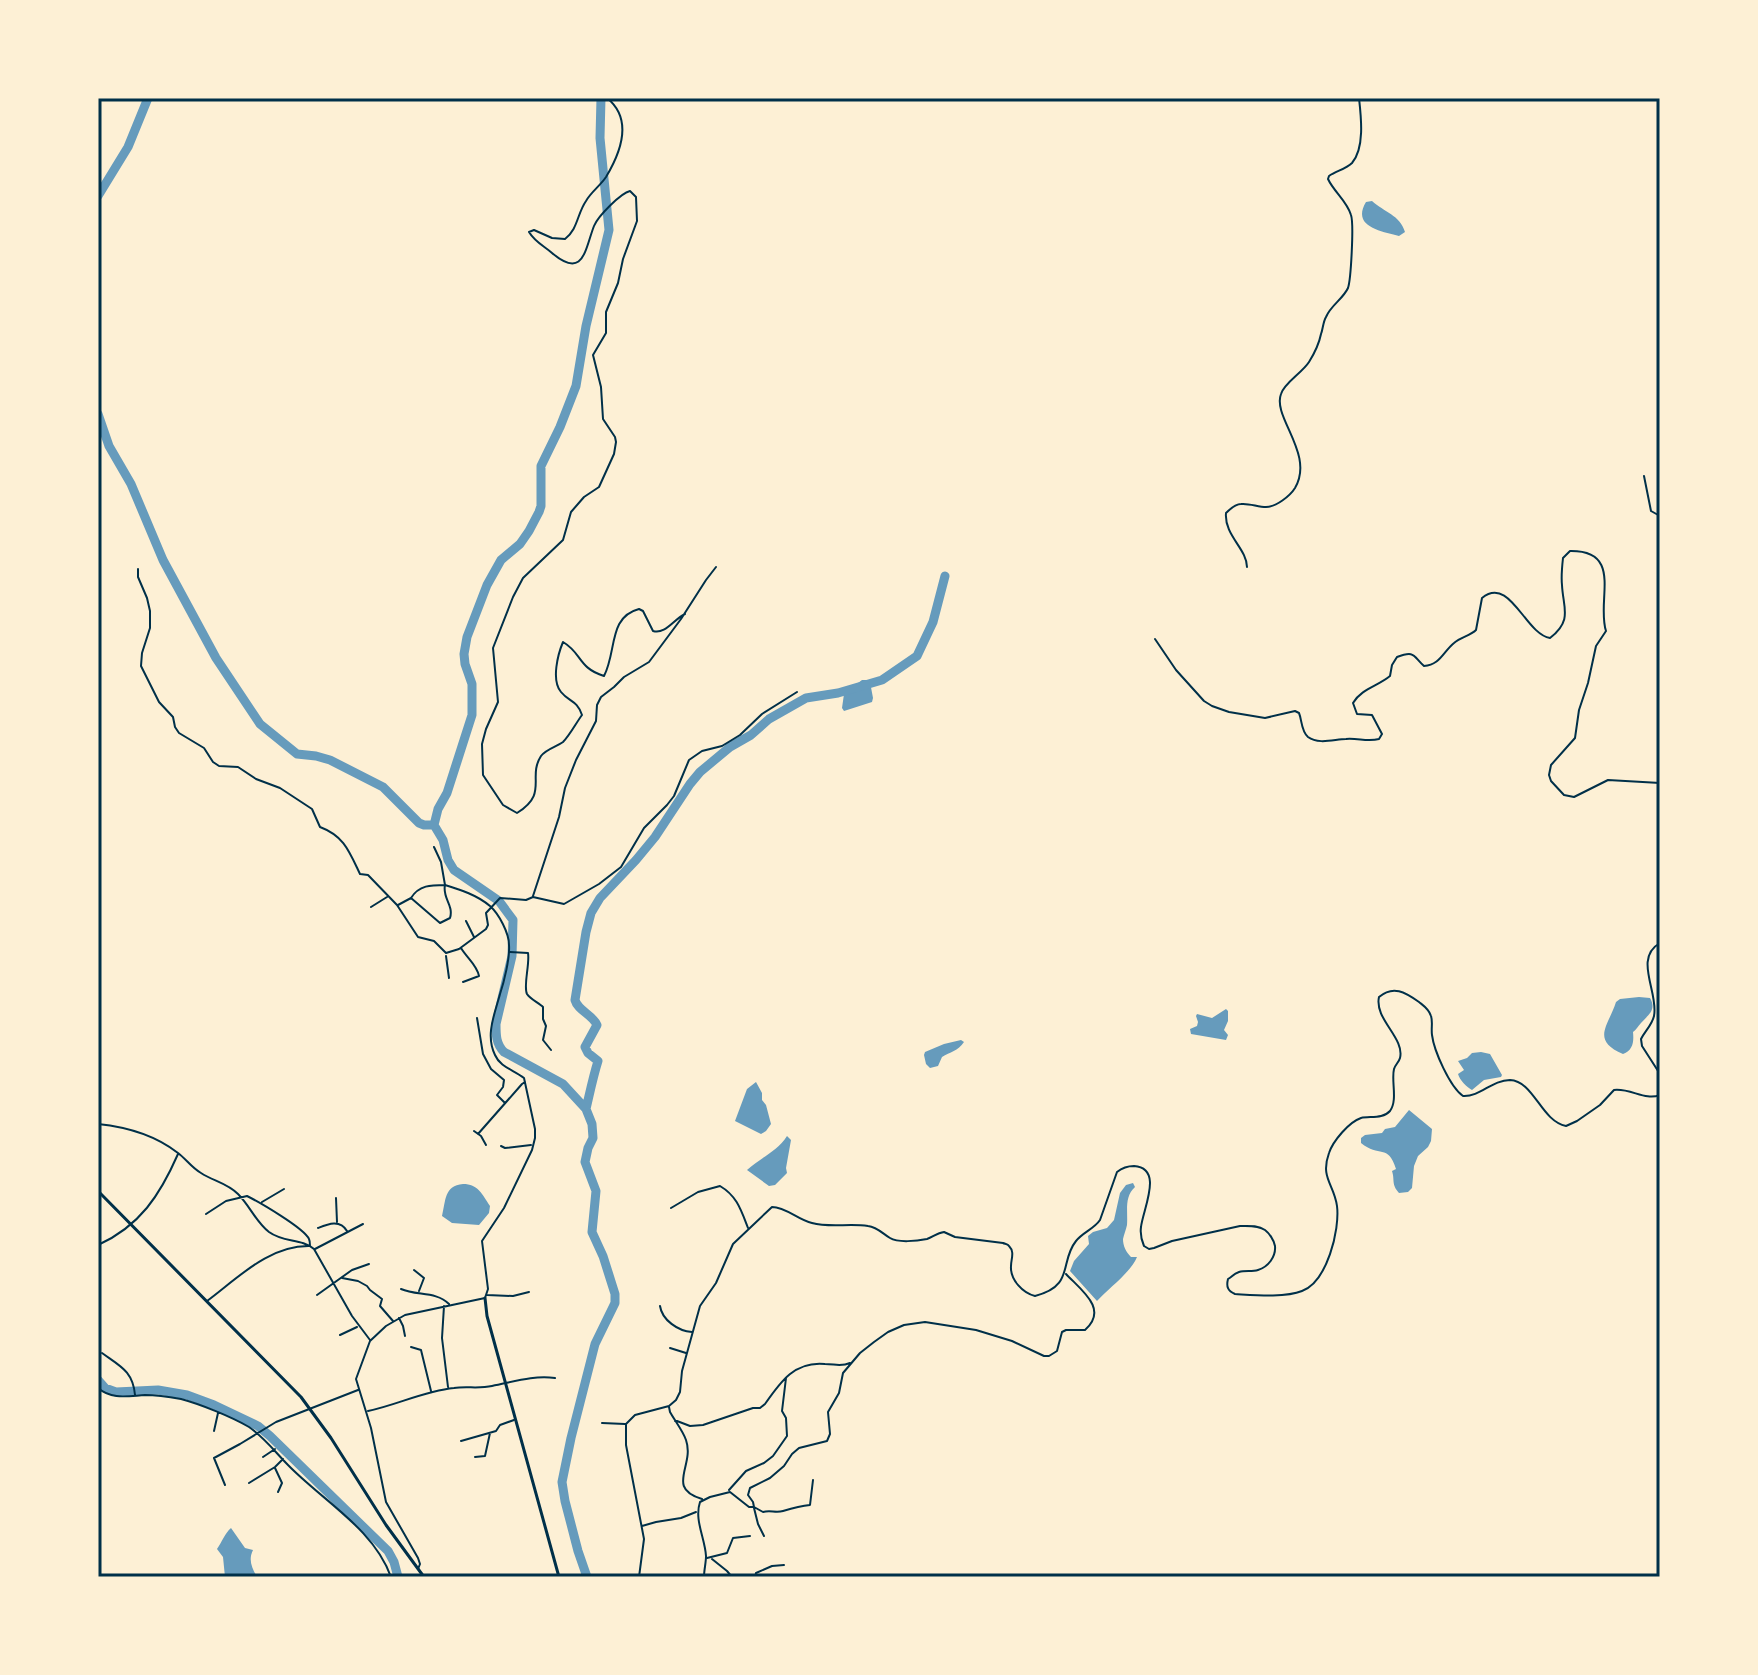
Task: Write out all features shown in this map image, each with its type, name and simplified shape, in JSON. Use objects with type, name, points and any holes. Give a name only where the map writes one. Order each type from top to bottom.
[{"type":"main road","points":[[98,1191],[310,1408],[365,1494],[424,1577]]},
{"type":"main road","points":[[486,1296],[487,1316],[559,1577]]},
{"type":"street","points":[[607,98],[622,117],[623,129],[619,149],[606,177],[587,199],[574,230],[565,239],[552,238],[534,230],[529,232],[534,241],[571,265],[581,260],[587,252],[598,218],[619,196],[630,191],[636,197],[637,221],[606,312],[606,333],[593,355],[601,387],[603,419],[615,437],[616,447],[599,487],[584,497],[571,512],[563,540],[523,578],[493,648],[498,702],[482,744],[483,775],[503,805],[517,813],[528,806],[534,795],[542,753],[563,741],[582,715],[579,706],[558,687],[556,661],[563,642],[571,646],[591,672],[604,676],[623,617],[639,609],[653,631],[659,633],[685,614]]},
{"type":"street","points":[[1329,98],[1336,98]]},
{"type":"street","points":[[1247,567],[1248,563],[1226,523],[1226,513],[1241,504],[1272,506],[1296,487],[1300,469],[1299,453],[1281,409],[1280,395],[1309,362],[1318,345],[1325,318],[1343,297],[1351,277],[1351,214],[1328,179],[1355,158],[1361,135],[1359,98]]},
{"type":"street","points":[[1644,476],[1651,511],[1660,516]]},
{"type":"street","points":[[1155,639],[1176,670],[1212,706],[1265,718],[1295,711],[1299,713],[1303,731],[1310,738],[1373,741],[1382,734],[1374,718],[1372,715],[1357,714],[1353,703],[1368,688],[1390,676],[1397,657],[1411,654],[1424,666],[1436,663],[1454,643],[1476,630],[1482,598],[1491,593],[1504,596],[1534,629],[1545,638],[1550,638],[1560,629],[1565,616],[1561,581],[1564,555],[1570,551],[1579,552],[1599,560],[1602,565],[1605,583],[1602,618],[1606,631],[1596,646],[1575,738],[1551,765],[1551,781],[1564,795],[1574,797],[1608,780],[1660,783]]},
{"type":"street","points":[[533,897],[559,817],[565,788],[596,721],[601,697],[624,677],[649,662],[716,567]]},
{"type":"street","points":[[138,569],[150,611],[150,628],[141,666],[159,702],[173,717],[179,733],[204,748],[219,766],[238,767],[256,779],[280,788],[312,809],[320,827],[342,839],[360,874],[368,875],[397,905],[418,937],[434,941],[446,953],[449,978]]},
{"type":"street","points":[[446,953],[475,938],[488,925],[486,913],[500,898],[526,900],[533,897],[564,904],[599,884],[621,867],[644,828],[667,805],[677,791],[689,760],[740,735],[762,714],[797,692]]},
{"type":"street","points":[[411,898],[440,923],[450,918],[452,912],[444,893],[441,862],[434,847]]},
{"type":"street","points":[[397,905],[429,885],[445,885],[472,894],[492,907],[508,936],[512,952],[493,1017],[491,1039],[496,1058],[518,1073],[525,1082],[535,1129],[533,1145],[504,1208],[482,1241],[488,1289],[486,1296]]},
{"type":"street","points":[[371,907],[388,897]]},
{"type":"street","points":[[466,921],[475,938]]},
{"type":"street","points":[[1660,943],[1650,950],[1649,955],[1648,975],[1654,1010],[1651,1024],[1641,1039],[1642,1046],[1660,1074]]},
{"type":"street","points":[[461,947],[479,976],[463,982]]},
{"type":"street","points":[[512,952],[528,953],[527,991],[543,1007],[546,1026],[543,1040],[551,1050]]},
{"type":"street","points":[[639,1577],[644,1548],[626,1445],[626,1424],[635,1415],[669,1406],[676,1400],[698,1311],[716,1283],[728,1251],[770,1208],[776,1206],[814,1224],[874,1227],[898,1241],[924,1239],[944,1232],[955,1237],[1003,1243],[1013,1254],[1011,1267],[1014,1280],[1024,1292],[1035,1296],[1055,1287],[1065,1273],[1073,1245],[1100,1220],[1117,1172],[1123,1167],[1137,1166],[1150,1177],[1151,1186],[1141,1225],[1144,1246],[1149,1249],[1220,1230],[1256,1226],[1266,1231],[1274,1243],[1271,1261],[1256,1271],[1232,1276],[1227,1283],[1230,1292],[1248,1295],[1297,1293],[1316,1280],[1328,1258],[1337,1229],[1336,1202],[1325,1174],[1330,1149],[1354,1122],[1381,1116],[1392,1105],[1393,1073],[1400,1054],[1392,1030],[1378,1006],[1379,997],[1388,991],[1408,994],[1427,1009],[1432,1020],[1434,1043],[1450,1082],[1463,1096],[1475,1095],[1494,1084],[1512,1080],[1523,1085],[1554,1121],[1566,1126],[1600,1105],[1614,1090],[1630,1090],[1651,1098],[1660,1095]]},
{"type":"street","points":[[477,1018],[483,1054],[491,1069],[504,1080],[497,1095],[505,1103]]},
{"type":"street","points":[[478,1134],[525,1082]]},
{"type":"street","points":[[98,1124],[147,1134],[178,1153],[200,1173],[227,1186],[241,1197],[261,1225],[275,1236],[286,1241],[306,1243],[314,1249],[358,1326],[370,1341]]},
{"type":"street","points":[[474,1131],[486,1145]]},
{"type":"street","points":[[501,1146],[533,1145]]},
{"type":"street","points":[[98,1245],[131,1224],[157,1196],[178,1153]]},
{"type":"street","points":[[671,1208],[698,1192],[720,1186],[736,1199],[748,1229]]},
{"type":"street","points":[[261,1202],[284,1189]]},
{"type":"street","points":[[206,1214],[226,1201],[247,1196],[261,1202],[308,1237],[310,1246]]},
{"type":"street","points":[[336,1198],[337,1223]]},
{"type":"street","points":[[318,1228],[337,1223],[348,1232]]},
{"type":"street","points":[[314,1249],[363,1224]]},
{"type":"street","points":[[207,1301],[269,1255],[293,1246],[310,1246]]},
{"type":"street","points":[[317,1295],[352,1270],[369,1264]]},
{"type":"street","points":[[414,1270],[424,1278],[418,1292]]},
{"type":"street","points":[[764,1536],[748,1495],[750,1488],[770,1478],[799,1448],[827,1441],[830,1434],[828,1412],[839,1393],[843,1373],[860,1353],[888,1332],[915,1322],[925,1322],[976,1330],[1049,1356],[1057,1351],[1062,1332],[1085,1330],[1095,1315],[1094,1305],[1065,1273]]},
{"type":"street","points":[[342,1278],[367,1286],[382,1299],[380,1306],[393,1321]]},
{"type":"street","points":[[401,1289],[442,1298],[450,1305]]},
{"type":"street","points":[[418,1569],[418,1558],[386,1502],[356,1379],[370,1341],[405,1315],[486,1296],[513,1296],[529,1292]]},
{"type":"street","points":[[444,1306],[442,1338],[448,1389]]},
{"type":"street","points":[[660,1306],[661,1314],[667,1321],[680,1330],[693,1332]]},
{"type":"street","points":[[399,1318],[405,1336]]},
{"type":"street","points":[[340,1335],[358,1326]]},
{"type":"street","points":[[411,1347],[421,1350],[431,1393]]},
{"type":"street","points":[[670,1348],[687,1353]]},
{"type":"street","points":[[102,1353],[128,1374],[134,1382],[135,1395]]},
{"type":"street","points":[[675,1421],[690,1426],[703,1425],[760,1408],[794,1369],[812,1364],[844,1365],[854,1361]]},
{"type":"street","points":[[366,1412],[448,1389],[555,1378]]},
{"type":"street","points":[[669,1406],[686,1441],[683,1487],[687,1494],[702,1499],[729,1491],[746,1471],[773,1456],[787,1436],[786,1418],[782,1411],[786,1378]]},
{"type":"street","points":[[98,1388],[111,1396],[154,1395],[184,1400],[233,1419],[258,1434],[360,1532],[382,1557],[391,1577]]},
{"type":"street","points":[[225,1485],[214,1458],[276,1422],[359,1390]]},
{"type":"street","points":[[214,1431],[218,1413]]},
{"type":"street","points":[[461,1441],[496,1431],[500,1425],[515,1419]]},
{"type":"street","points":[[602,1423],[626,1424]]},
{"type":"street","points":[[475,1457],[485,1456],[490,1433]]},
{"type":"street","points":[[263,1457],[275,1449]]},
{"type":"street","points":[[249,1483],[283,1459]]},
{"type":"street","points":[[275,1467],[282,1483],[278,1492]]},
{"type":"street","points":[[729,1491],[749,1507],[763,1512],[779,1512],[793,1506],[810,1505],[813,1480]]},
{"type":"street","points":[[702,1499],[698,1512],[706,1558],[704,1577]]},
{"type":"street","points":[[642,1526],[698,1512]]},
{"type":"street","points":[[706,1558],[727,1553],[733,1538],[750,1536]]},
{"type":"street","points":[[711,1557],[732,1577]]},
{"type":"street","points":[[755,1577],[756,1573],[772,1566],[784,1565]]},
{"type":"water","points":[[1372,201],[1396,218],[1405,232],[1399,236],[1377,230],[1365,222],[1362,210],[1366,202]]},
{"type":"water","points":[[862,680],[870,682],[872,702],[844,711],[844,694]]},
{"type":"water","points":[[1650,998],[1652,1009],[1633,1032],[1632,1045],[1623,1054],[1607,1043],[1604,1031],[1616,1002]]},
{"type":"water","points":[[1226,1009],[1226,1040],[1191,1034],[1190,1029],[1197,1026],[1197,1014],[1212,1018]]},
{"type":"water","points":[[961,1040],[964,1042],[962,1045],[942,1057],[938,1066],[930,1068],[926,1064],[925,1052]]},
{"type":"water","points":[[1481,1052],[1490,1054],[1502,1075],[1484,1080],[1472,1090],[1459,1077],[1458,1074],[1464,1070],[1458,1061]]},
{"type":"water","points":[[756,1082],[771,1124],[761,1134],[735,1121],[747,1089]]},
{"type":"water","points":[[1409,1110],[1432,1129],[1431,1141],[1418,1156],[1412,1188],[1399,1193],[1392,1171],[1396,1169],[1390,1156],[1367,1147],[1361,1143],[1361,1138],[1395,1127]]},
{"type":"water","points":[[787,1136],[791,1140],[787,1173],[775,1185],[769,1186],[747,1170]]},
{"type":"water","points":[[1133,1183],[1135,1187],[1128,1200],[1123,1242],[1129,1255],[1137,1257],[1125,1274],[1097,1301],[1070,1271],[1074,1261],[1089,1244],[1088,1236],[1107,1228],[1114,1220],[1120,1193],[1126,1185]]},
{"type":"water","points":[[463,1184],[476,1188],[490,1206],[489,1213],[479,1225],[452,1223],[442,1216],[449,1191]]},
{"type":"water","points":[[231,1528],[245,1548],[253,1550],[251,1561],[257,1577],[225,1577],[223,1557],[217,1549]]},
{"type":"waterway","points":[[98,196],[128,147],[148,98]]},
{"type":"waterway","points":[[434,825],[472,715],[472,684],[464,654],[467,637],[487,585],[501,560],[520,544],[539,512],[541,466],[576,386],[586,326],[609,230],[600,138],[601,98]]},
{"type":"waterway","points":[[98,414],[109,446],[131,484],[163,560],[216,658],[260,724],[297,754],[330,760],[383,787],[419,823],[434,825]]},
{"type":"waterway","points":[[586,1109],[598,1061],[585,1047],[597,1025],[575,1000],[586,932],[591,913],[600,898],[655,837],[700,772],[730,747],[806,698],[838,693],[882,680],[917,656],[933,622],[945,576]]},
{"type":"waterway","points":[[434,825],[454,870],[499,901],[513,920],[512,956],[496,1024],[499,1046],[504,1052],[563,1084],[586,1109],[592,1124],[593,1138],[585,1162],[596,1191],[592,1232],[603,1256],[615,1303],[595,1344],[562,1482],[587,1577]]},
{"type":"waterway","points":[[98,1380],[105,1388],[116,1392],[158,1390],[187,1395],[258,1426],[388,1551],[398,1577]]}]
